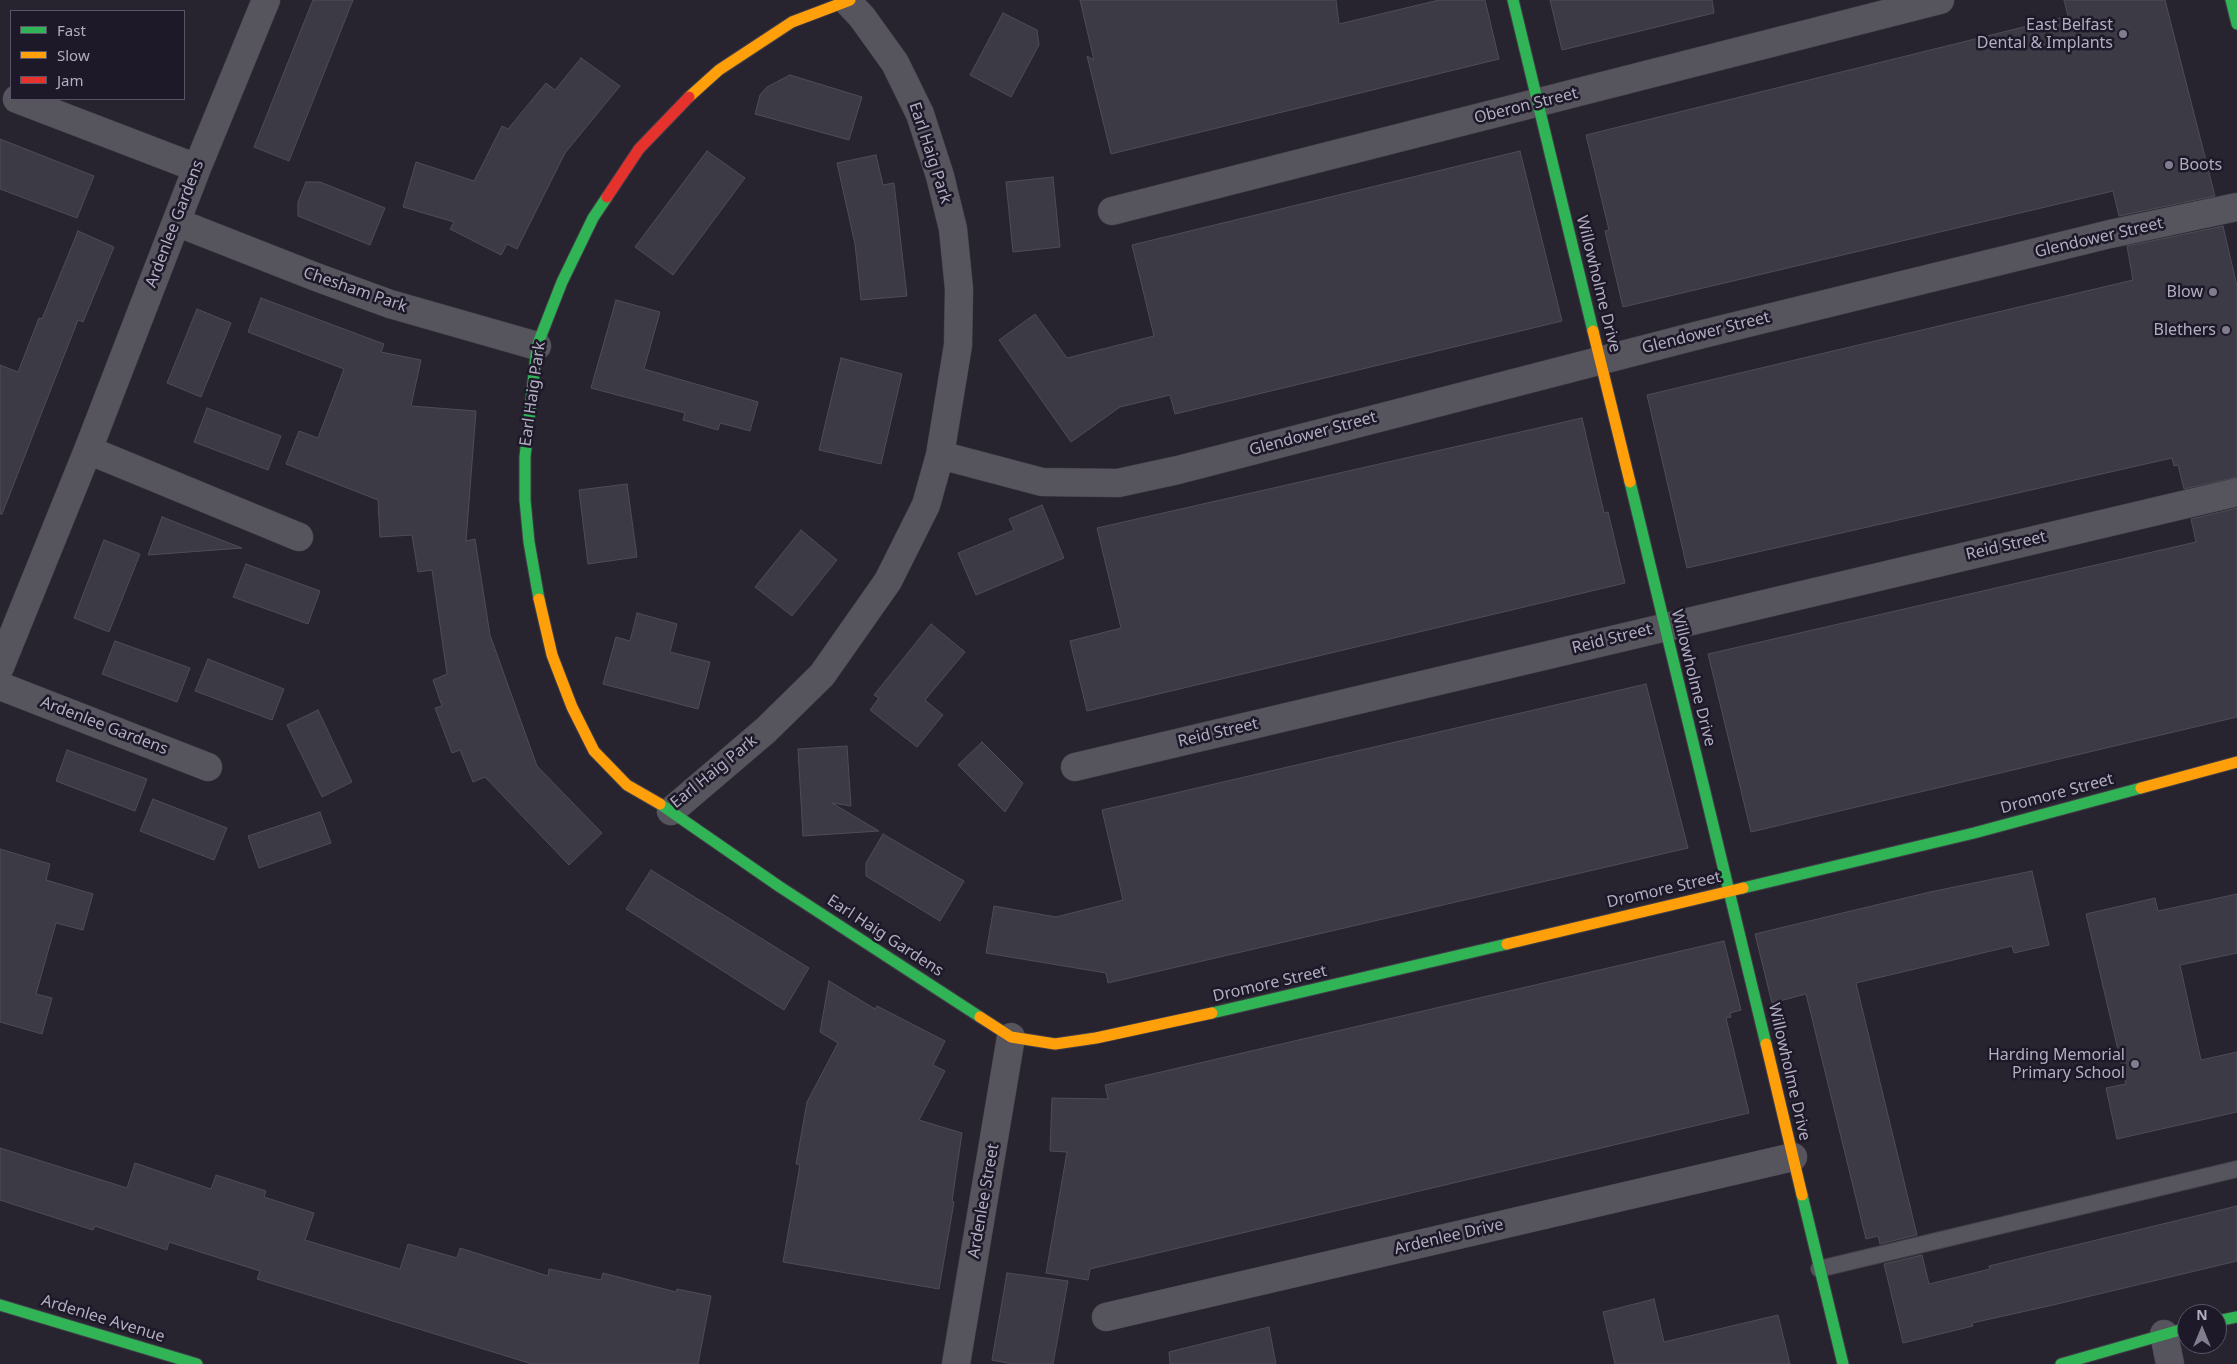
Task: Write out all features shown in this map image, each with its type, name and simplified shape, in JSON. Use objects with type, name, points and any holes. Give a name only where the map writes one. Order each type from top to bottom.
[{"type":"street","name":"Ardenlee Gardens","points":[[0,667],[88,450],[197,168],[266,0]]},
{"type":"street","name":"Earl Haig Park","points":[[848,0],[895,63],[920,114],[940,176],[953,229],[959,289],[958,345],[940,455],[926,505],[888,581],[822,675],[766,730],[671,811],[626,786],[594,751],[572,707],[552,655],[529,542],[525,500],[525,456],[537,346],[562,282],[593,218],[646,142],[679,106],[719,70],[746,50],[792,22],[848,0]]},
{"type":"street","name":"Willowholme Drive","points":[[1513,0],[1663,627],[1730,891],[1843,1364]]},
{"type":"street","name":"Oberon Street","points":[[1112,211],[1940,0]]},
{"type":"street","points":[[2231,0],[2237,24]]},
{"type":"street","points":[[20,100],[197,168]]},
{"type":"street","name":"Glendower Street","points":[[940,455],[1042,482],[1118,483],[1178,470],[1600,360],[2100,236],[2237,207]]},
{"type":"street","name":"Chesham Park","points":[[176,222],[390,304],[537,346]]},
{"type":"street","points":[[88,450],[299,537]]},
{"type":"street","name":"Reid Street","points":[[1076,767],[2237,492]]},
{"type":"street","name":"Ardenlee Gardens","points":[[0,686],[208,767]]},
{"type":"street","name":"Dromore Street","points":[[1096,1038],[1266,1002],[1974,833],[2237,762]]},
{"type":"street","name":"Earl Haig Gardens","points":[[671,811],[780,886],[1011,1037],[1055,1044],[1096,1038]]},
{"type":"street","name":"Ardenlee Street","points":[[956,1364],[1011,1037]]},
{"type":"street","name":"Ardenlee Drive","points":[[1106,1317],[1793,1157]]},
{"type":"street","name":"Ardenlee Avenue","points":[[0,1305],[197,1364]]},
{"type":"street","points":[[2061,1364],[2176,1331],[2170,1364]]},
{"type":"lane","points":[[1820,1269],[2237,1169]]},
{"type":"building","points":[[313,0],[353,0],[289,161],[254,147]]},
{"type":"building","points":[[1080,0],[1336,0],[1339,24],[1439,0],[1485,0],[1499,59],[1111,154],[1087,56],[1094,60]]},
{"type":"building","points":[[1550,0],[1712,0],[1714,13],[1562,50]]},
{"type":"building","points":[[2064,0],[2165,0],[2215,196],[2119,216],[2113,191],[1623,307],[1605,231],[1609,230],[1586,135],[2068,16]]},
{"type":"building","points":[[1003,13],[1037,30],[1039,45],[1011,97],[970,75]]},
{"type":"building","points":[[581,58],[620,86],[565,153],[517,249],[507,244],[501,255],[450,229],[454,222],[403,207],[416,162],[474,181],[502,126],[508,129],[546,83],[555,90]]},
{"type":"building","points":[[790,75],[862,97],[849,140],[755,114],[760,95],[767,87]]},
{"type":"building","points":[[0,139],[94,176],[77,218],[0,189]]},
{"type":"building","points":[[707,151],[745,178],[673,275],[635,247]]},
{"type":"building","points":[[1520,151],[1562,321],[1175,414],[1170,395],[1120,407],[1071,442],[999,340],[1035,314],[1067,358],[1154,336],[1132,245]]},
{"type":"building","points":[[876,155],[883,185],[894,183],[907,296],[861,300],[855,244],[837,163]]},
{"type":"building","points":[[1053,177],[1060,247],[1013,252],[1006,182]]},
{"type":"building","points":[[306,182],[320,182],[385,208],[370,245],[298,216],[298,202]]},
{"type":"building","points":[[2223,226],[2237,286],[2237,477],[2184,489],[2178,465],[2174,466],[2172,458],[1687,568],[1647,395],[2133,280],[2127,246]]},
{"type":"building","points":[[78,231],[114,247],[83,322],[78,320],[2,514],[0,514],[0,365],[18,372],[39,318],[42,319]]},
{"type":"building","points":[[261,298],[384,344],[381,352],[421,360],[411,406],[476,411],[466,541],[475,539],[490,635],[537,766],[602,833],[569,865],[485,777],[473,782],[460,750],[452,753],[435,708],[442,706],[433,680],[447,674],[432,570],[418,572],[412,535],[380,537],[378,500],[286,464],[299,431],[318,438],[344,369],[248,332]]},
{"type":"building","points":[[616,300],[660,312],[644,369],[758,402],[750,431],[720,423],[718,430],[683,420],[685,413],[591,388]]},
{"type":"building","points":[[197,309],[231,323],[201,397],[167,383]]},
{"type":"building","points":[[841,358],[902,374],[881,464],[819,450]]},
{"type":"building","points":[[207,408],[281,436],[268,470],[194,442]]},
{"type":"building","points":[[1582,418],[1604,513],[1608,512],[1625,583],[1087,711],[1070,641],[1121,628],[1097,528]]},
{"type":"building","points":[[627,484],[637,557],[588,564],[579,490]]},
{"type":"building","points":[[1042,505],[1064,558],[976,595],[958,553],[1014,530],[1009,519]]},
{"type":"building","points":[[2237,508],[2237,717],[1751,832],[1708,654],[2196,542],[2191,519]]},
{"type":"building","points":[[162,517],[242,548],[148,555]]},
{"type":"building","points":[[801,530],[837,560],[792,616],[755,587]]},
{"type":"building","points":[[104,540],[140,554],[109,632],[74,618]]},
{"type":"building","points":[[246,564],[320,591],[308,624],[233,597]]},
{"type":"building","points":[[637,613],[677,624],[670,652],[710,662],[698,709],[603,684],[616,637],[630,641]]},
{"type":"building","points":[[931,624],[965,652],[925,700],[943,715],[917,747],[870,710],[879,698],[874,695]]},
{"type":"building","points":[[115,641],[190,668],[177,702],[102,674]]},
{"type":"building","points":[[208,659],[284,689],[272,720],[195,691]]},
{"type":"building","points":[[1646,684],[1688,848],[1108,983],[1106,973],[986,953],[994,906],[1056,917],[1123,900],[1102,810]]},
{"type":"building","points":[[318,710],[352,782],[322,797],[287,725]]},
{"type":"building","points":[[982,742],[1023,783],[1005,812],[958,765]]},
{"type":"building","points":[[847,746],[851,806],[832,803],[879,831],[803,836],[798,749]]},
{"type":"building","points":[[67,750],[147,779],[135,811],[56,781]]},
{"type":"building","points":[[153,799],[227,828],[214,860],[140,831]]},
{"type":"building","points":[[320,812],[331,843],[259,868],[248,836]]},
{"type":"building","points":[[883,834],[964,881],[940,921],[866,876],[866,863]]},
{"type":"building","points":[[0,849],[50,864],[46,880],[93,894],[83,930],[56,923],[36,994],[52,998],[42,1034],[0,1022]]},
{"type":"building","points":[[651,870],[809,968],[784,1010],[626,909]]},
{"type":"building","points":[[2032,871],[2049,945],[2014,953],[2012,946],[1856,983],[1917,1235],[1880,1244],[1878,1236],[1866,1239],[1806,994],[1772,1003],[1755,934],[1930,892]]},
{"type":"building","points":[[2237,894],[2237,953],[2180,965],[2201,1060],[2237,1052],[2237,1112],[2117,1139],[2106,1088],[2126,1084],[2086,914],[2155,898],[2158,911]]},
{"type":"building","points":[[1724,941],[1741,1010],[1730,1013],[1731,1017],[1726,1018],[1749,1113],[1090,1269],[1088,1280],[1046,1273],[1067,1152],[1050,1151],[1052,1098],[1108,1099],[1105,1085]]},
{"type":"building","points":[[829,981],[875,1009],[877,1006],[945,1041],[933,1065],[945,1071],[919,1120],[962,1133],[952,1201],[954,1202],[939,1289],[783,1262],[800,1165],[796,1164],[807,1102],[838,1043],[820,1032]]},
{"type":"building","points":[[0,1148],[127,1188],[135,1163],[211,1189],[216,1175],[266,1191],[264,1197],[314,1213],[305,1240],[400,1269],[408,1244],[457,1258],[460,1248],[548,1276],[549,1269],[601,1280],[603,1273],[676,1292],[677,1289],[711,1296],[698,1364],[532,1364],[257,1279],[260,1271],[169,1242],[167,1250],[95,1226],[93,1230],[0,1200]]},
{"type":"building","points":[[2237,1206],[2237,1261],[1972,1323],[1973,1326],[1903,1343],[1884,1264],[1922,1255],[1929,1284],[1990,1269],[1989,1266]]},
{"type":"building","points":[[1007,1273],[1068,1281],[1053,1364],[1012,1364],[992,1360]]},
{"type":"building","points":[[1654,1299],[1664,1342],[1778,1315],[1790,1364],[1615,1364],[1603,1312]]},
{"type":"building","points":[[1269,1327],[1276,1364],[1170,1364],[1169,1352]]},
{"type":"traffic: fast","points":[[1513,0],[1593,331]]},
{"type":"traffic: fast","points":[[2231,0],[2237,24]]},
{"type":"traffic: fast","points":[[539,599],[529,542],[525,500],[525,457],[537,346],[562,282],[593,218],[607,197]]},
{"type":"traffic: fast","points":[[1630,482],[1766,1044]]},
{"type":"traffic: fast","points":[[1743,888],[1974,833],[2141,788]]},
{"type":"traffic: fast","points":[[660,804],[780,887],[980,1017]]},
{"type":"traffic: fast","points":[[1212,1013],[1507,944]]},
{"type":"traffic: fast","points":[[1802,1195],[1843,1364]]},
{"type":"traffic: fast","points":[[0,1305],[197,1364]]},
{"type":"traffic: fast","points":[[2227,1319],[2237,1317]]},
{"type":"traffic: fast","points":[[2061,1364],[2177,1331]]},
{"type":"traffic: slow","points":[[689,97],[719,70],[792,22],[850,0]]},
{"type":"traffic: slow","points":[[1593,331],[1630,482]]},
{"type":"traffic: slow","points":[[539,599],[552,655],[572,707],[594,751],[627,785],[660,804]]},
{"type":"traffic: slow","points":[[2141,788],[2237,762]]},
{"type":"traffic: slow","points":[[1507,944],[1743,888]]},
{"type":"traffic: slow","points":[[980,1017],[1011,1037],[1055,1044],[1096,1038],[1212,1013]]},
{"type":"traffic: slow","points":[[1766,1044],[1802,1195]]},
{"type":"traffic: jam","points":[[607,197],[639,149],[689,97]]},
{"type":"place","name":"East Belfast Dental & Implants","points":[[2123,34]]},
{"type":"place","name":"Boots","points":[[2169,165]]},
{"type":"place","name":"Blow","points":[[2213,292]]},
{"type":"place","name":"Blethers","points":[[2226,330]]},
{"type":"place","name":"Harding Memorial Primary School","points":[[2135,1064]]}]
